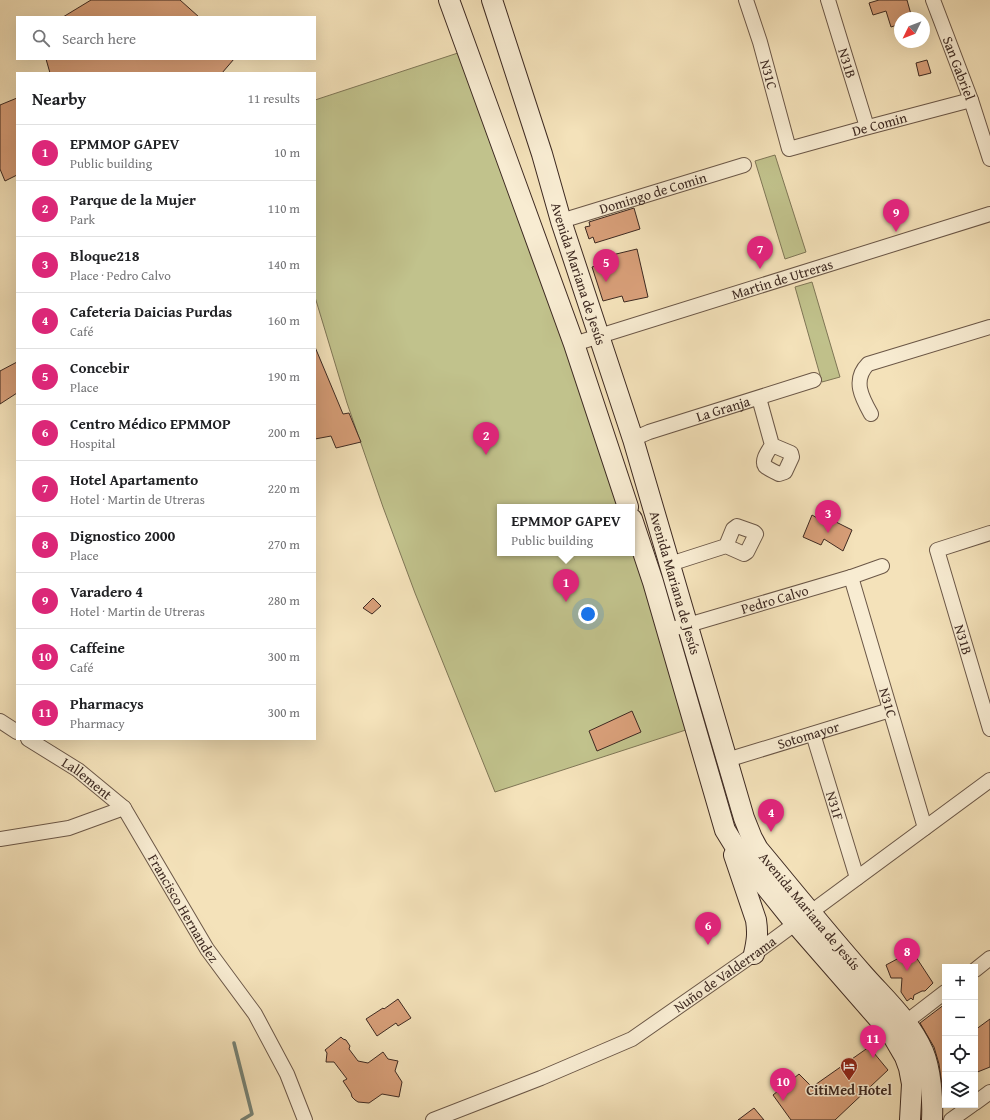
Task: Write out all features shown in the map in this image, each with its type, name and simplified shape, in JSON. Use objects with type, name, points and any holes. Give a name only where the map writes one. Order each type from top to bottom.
[{"type":"main road","name":"Avenida Mariana de Jesús","points":[[449,0],[574,344],[627,504]]},
{"type":"main road","name":"Avenida Mariana de Jesús","points":[[492,0],[542,154],[561,221],[633,439],[744,818],[758,849],[803,917],[899,1045],[909,1068],[912,1084],[910,1120]]},
{"type":"main road","name":"Avenida Mariana de Jesús","points":[[635,528],[653,582],[726,830],[741,856],[864,976],[906,1022],[923,1051],[927,1062],[930,1080],[932,1120]]},
{"type":"main road","points":[[653,582],[672,570]]},
{"type":"main road","points":[[726,830],[756,920],[758,935],[754,954]]},
{"type":"street","name":"N31C","points":[[746,0],[760,42],[789,149]]},
{"type":"street","name":"N31B","points":[[828,0],[867,127]]},
{"type":"street","name":"San Gabriel","points":[[933,0],[971,100],[990,159]]},
{"type":"street","name":"De Comin","points":[[789,149],[971,100]]},
{"type":"street","name":"Domingo de Comin","points":[[561,221],[744,165]]},
{"type":"street","name":"Martin de Utreras","points":[[574,344],[598,335],[990,214]]},
{"type":"street","points":[[872,414],[864,400],[859,386],[861,374],[868,364],[990,327]]},
{"type":"street","name":"La Granja","points":[[633,439],[649,432],[814,380]]},
{"type":"street","points":[[760,398],[772,445]]},
{"type":"street","name":"N31B","points":[[990,533],[937,550],[990,729]]},
{"type":"street","points":[[672,570],[726,546]]},
{"type":"street","name":"Pedro Calvo","points":[[667,630],[851,577],[882,566]]},
{"type":"street","name":"N31C","points":[[851,577],[925,828]]},
{"type":"street","name":"Sotomayor","points":[[727,760],[890,710]]},
{"type":"street","points":[[0,721],[16,731]]},
{"type":"street","name":"N31F","points":[[813,734],[857,878]]},
{"type":"street","name":"Lallement","points":[[30,740],[78,770],[124,808]]},
{"type":"street","name":"Nuño de Valderrama","points":[[433,1120],[542,1078],[632,1039],[754,954],[990,780]]},
{"type":"street","points":[[0,839],[69,828],[124,808]]},
{"type":"street","name":"Francisco Hernandez","points":[[124,808],[207,949],[256,1014],[287,1074],[305,1120]]},
{"type":"street","points":[[978,968],[990,958]]},
{"type":"street","points":[[906,1022],[942,994]]},
{"type":"street","points":[[978,1101],[990,1092]]},
{"type":"street","points":[[951,1120],[968,1108]]},
{"type":"green space","points":[[467,50],[623,504],[497,504],[497,556],[635,556],[635,542],[695,727],[495,792],[415,593],[383,507],[347,403],[316,300],[316,100]]},
{"type":"green space","points":[[775,155],[806,252],[785,259],[755,161]]},
{"type":"green space","points":[[812,282],[840,377],[822,382],[795,287]]},
{"type":"building","points":[[91,0],[180,0],[198,16],[65,16]]},
{"type":"building","points":[[879,0],[907,0],[910,12],[894,12],[894,26],[891,27],[886,11],[873,15],[869,3]]},
{"type":"building","points":[[46,60],[233,60],[223,72],[50,72]]},
{"type":"building","points":[[927,60],[931,73],[919,76],[916,63]]},
{"type":"building","points":[[16,98],[16,176],[5,181],[0,169],[0,105]]},
{"type":"building","points":[[634,208],[640,229],[595,243],[593,237],[589,239],[585,227],[590,226],[589,222]]},
{"type":"building","points":[[637,249],[648,297],[624,302],[622,296],[603,301],[592,267],[613,261],[612,255]]},
{"type":"building","points":[[316,349],[343,414],[349,413],[361,442],[336,448],[331,436],[316,439]]},
{"type":"building","points":[[16,363],[16,394],[0,404],[0,371]]},
{"type":"building","points":[[812,515],[831,526],[834,521],[852,530],[843,551],[824,539],[821,545],[803,537]]},
{"type":"building","points":[[373,598],[381,606],[372,614],[363,608]]},
{"type":"building","points":[[632,711],[641,732],[597,751],[589,731]]},
{"type":"building","points":[[912,951],[933,983],[925,991],[914,995],[913,1000],[911,998],[907,1001],[901,992],[902,978],[891,978],[886,965]]},
{"type":"building","points":[[398,999],[411,1018],[398,1026],[396,1023],[377,1036],[366,1019]]},
{"type":"building","points":[[942,1006],[942,1085],[939,1064],[934,1047],[920,1023]]},
{"type":"building","points":[[990,1019],[990,1067],[978,1072],[978,1036],[978,1028]]},
{"type":"building","points":[[341,1037],[346,1040],[350,1046],[349,1049],[358,1061],[368,1063],[383,1052],[388,1059],[398,1061],[395,1071],[402,1082],[399,1097],[382,1094],[369,1103],[358,1102],[352,1097],[343,1081],[347,1079],[334,1062],[326,1062],[327,1053],[325,1050]]},
{"type":"building","name":"CitiMed Hotel","points":[[869,1047],[888,1070],[835,1120],[791,1120],[773,1095],[799,1074],[812,1087]]},
{"type":"building","points":[[754,1108],[764,1120],[738,1120]]},
{"type":"waterway","points":[[234,1043],[252,1114],[242,1120]]},
{"type":"place","name":"Varadero 4","points":[[896,232]]},
{"type":"place","name":"Hotel Apartamento","points":[[760,269]]},
{"type":"place","name":"Concebir","points":[[606,282]]},
{"type":"place","name":"Parque de la Mujer","points":[[486,455]]},
{"type":"place","name":"Bloque218","points":[[828,533]]},
{"type":"place","name":"EPMMOP GAPEV","points":[[566,602]]},
{"type":"place","name":"Cafeteria Daicias Purdas","points":[[771,832]]},
{"type":"place","name":"Centro Médico EPMMOP","points":[[708,945]]},
{"type":"place","name":"Dignostico 2000","points":[[907,971]]},
{"type":"place","name":"Pharmacys","points":[[873,1058]]},
{"type":"place","name":"CitiMed Hotel","points":[[849,1081]]},
{"type":"place","name":"Caffeine","points":[[783,1101]]}]
